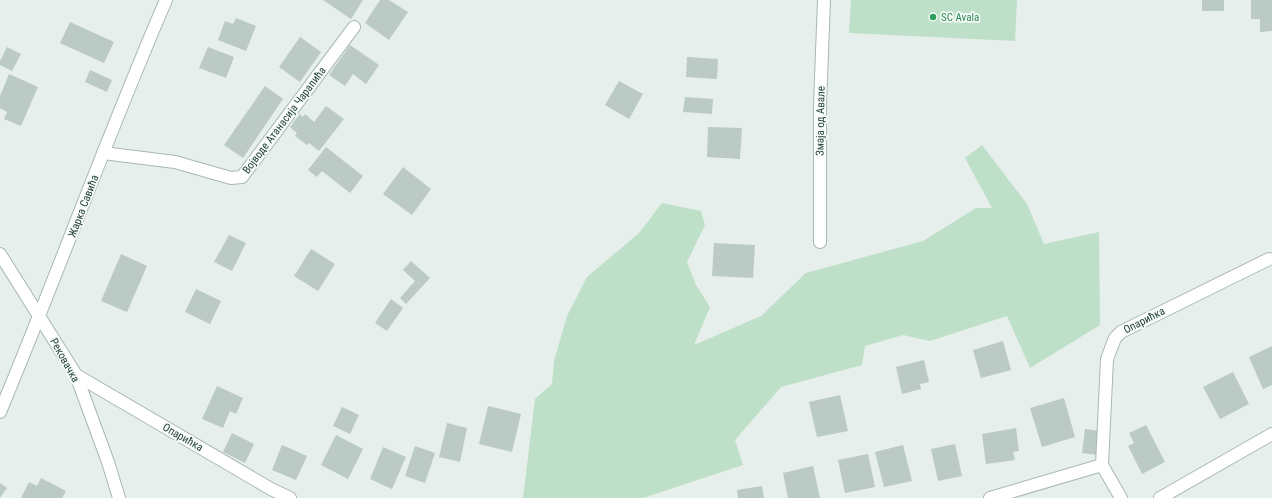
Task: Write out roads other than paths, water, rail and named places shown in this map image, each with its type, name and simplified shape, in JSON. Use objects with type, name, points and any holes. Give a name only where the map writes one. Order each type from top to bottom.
[{"type":"street","name":"Жарка Савића","points":[[0,412],[40,317],[103,153],[166,0]]},
{"type":"street","name":"Змаја од Авале","points":[[820,242],[820,105],[824,0]]},
{"type":"street","name":"Војводе Атанасија Чарапића","points":[[103,153],[174,162],[231,178],[242,177],[354,27]]},
{"type":"street","name":"Рековачка","points":[[0,254],[76,375],[108,462],[119,498]]},
{"type":"street","name":"Опарићка","points":[[1102,464],[1107,359],[1114,338],[1121,332],[1269,259]]},
{"type":"street","name":"Опарићка","points":[[76,375],[270,489],[290,498]]},
{"type":"street","points":[[1160,498],[1272,434]]},
{"type":"street","points":[[990,498],[1102,464],[1120,498]]},
{"type":"place","name":"SC Avala","points":[[933,17]]}]
